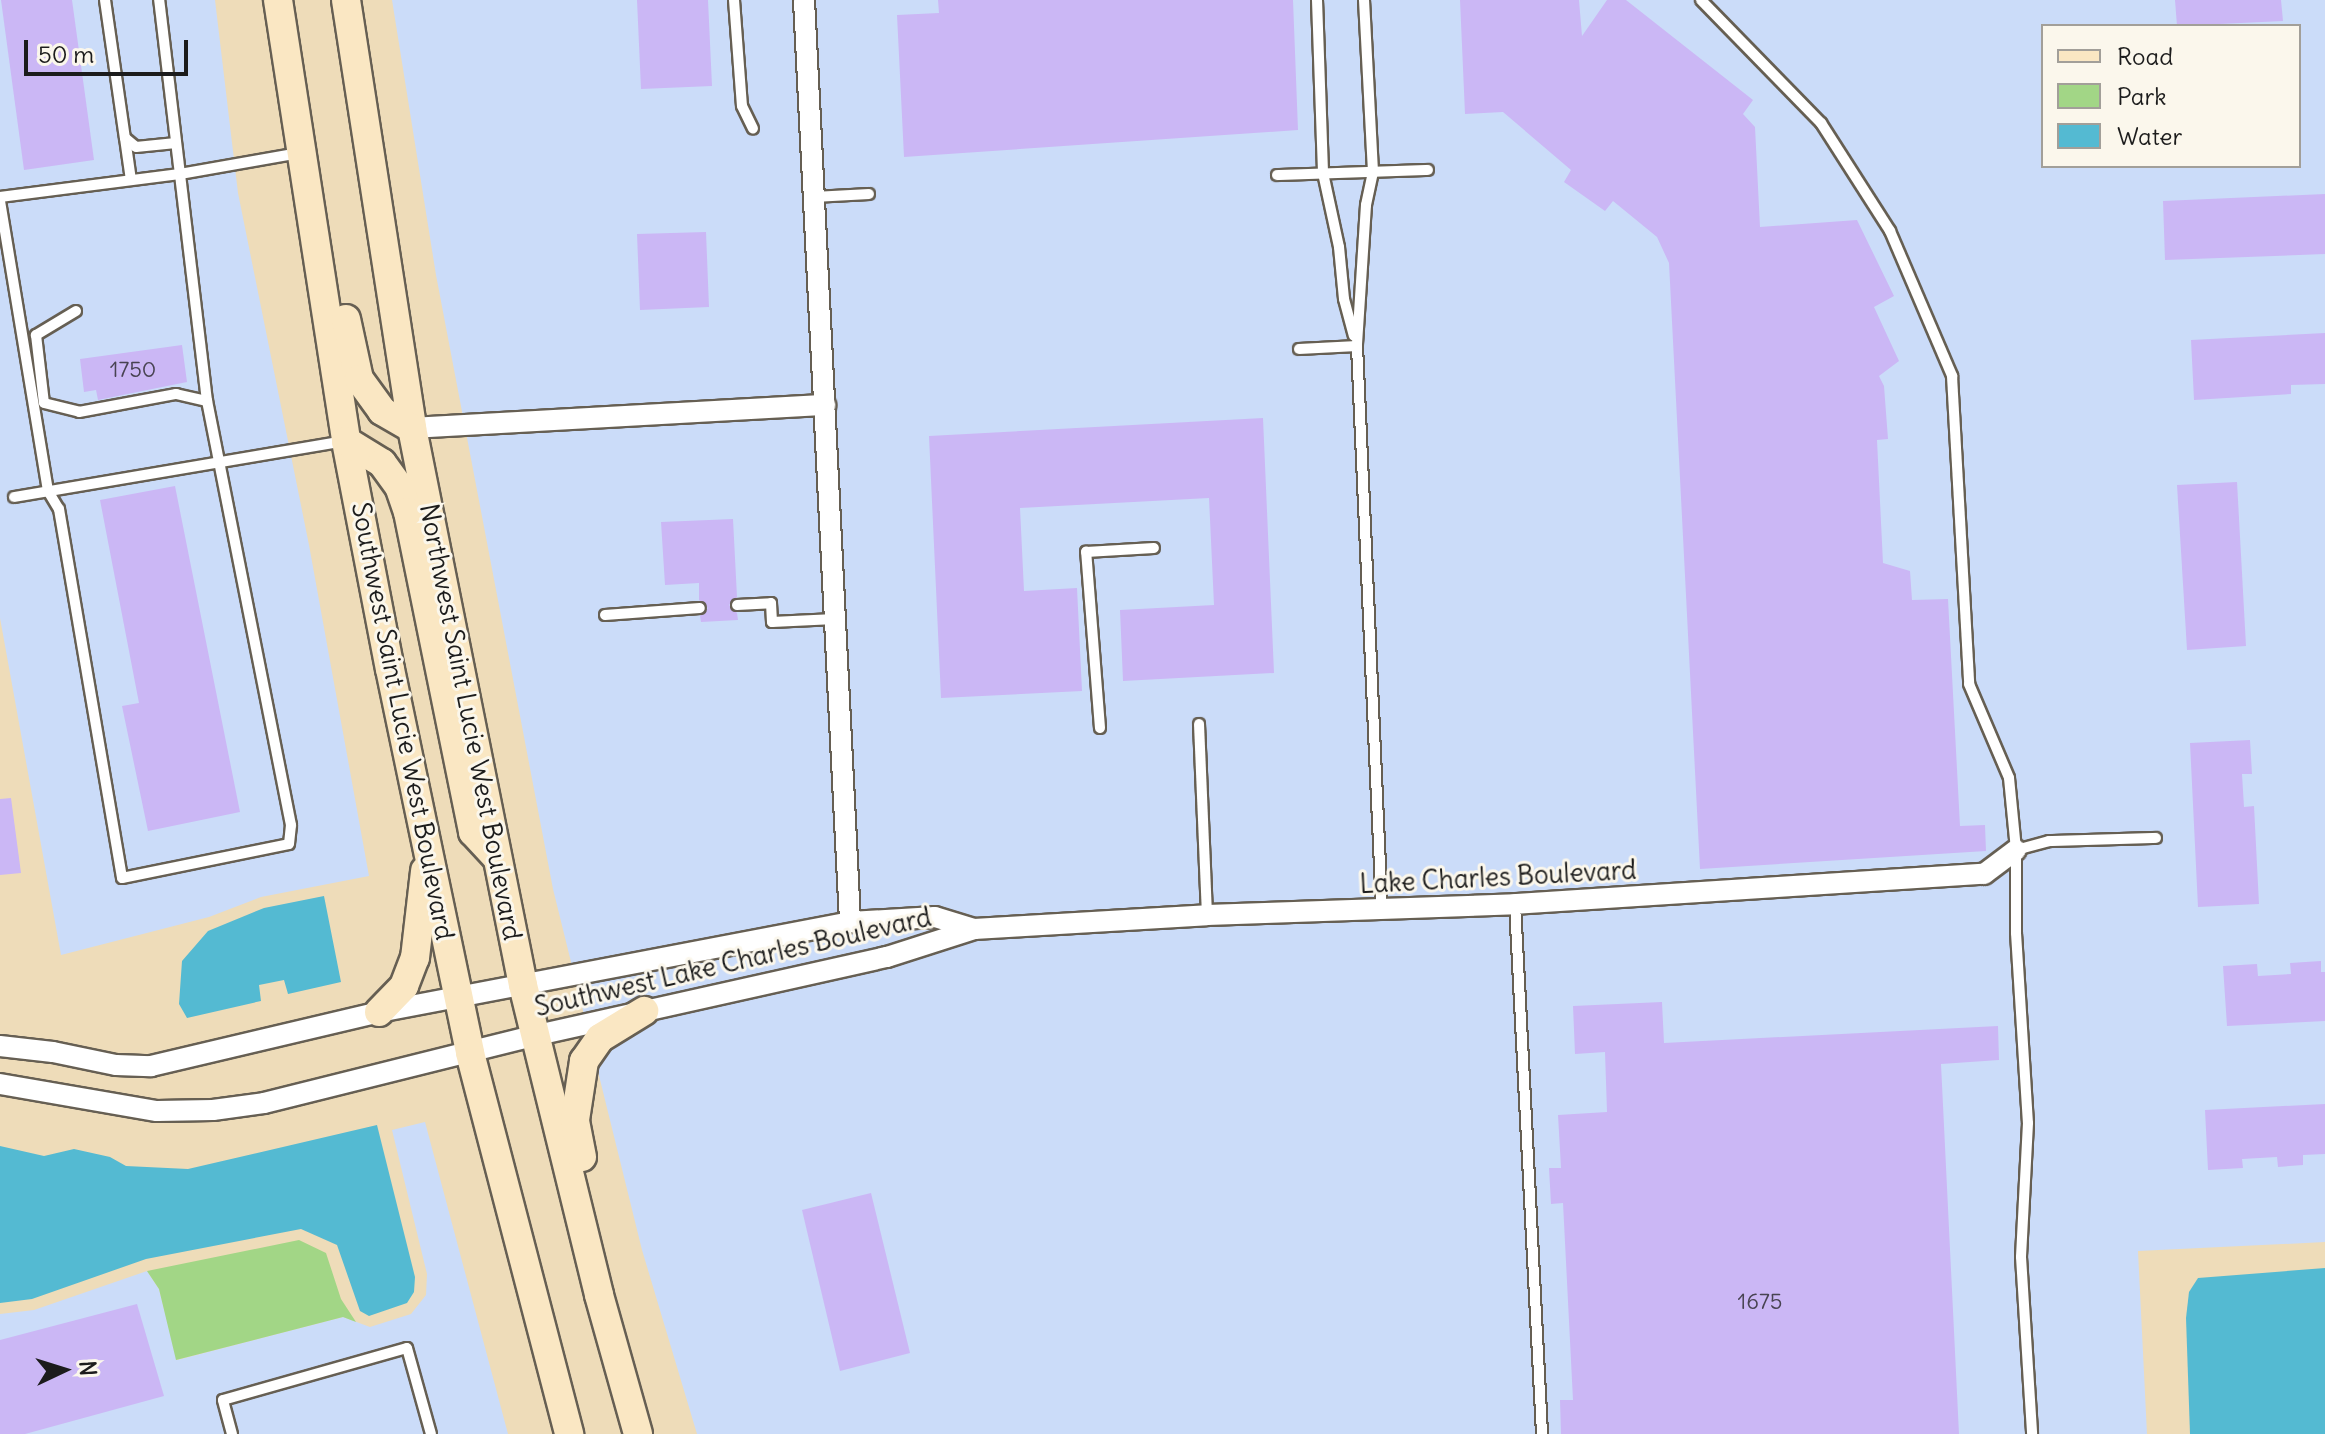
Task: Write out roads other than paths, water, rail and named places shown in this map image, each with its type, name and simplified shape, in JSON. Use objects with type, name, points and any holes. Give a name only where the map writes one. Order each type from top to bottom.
[{"type":"main road","name":"Northwest Saint Lucie West Boulevard","points":[[346,0],[412,428],[533,1036],[638,1434]]},
{"type":"main road","points":[[279,6],[303,53],[351,349],[359,379],[382,411],[412,428]]},
{"type":"main road","name":"Southwest Saint Lucie West Boulevard","points":[[279,6],[346,441],[457,996],[569,1434]]},
{"type":"main road","points":[[346,441],[382,463],[399,486],[408,512],[473,832],[498,860]]},
{"type":"main road","points":[[379,1012],[404,986],[415,958],[420,895],[429,855]]},
{"type":"main road","points":[[610,1335],[609,1269],[576,1134],[576,1101],[589,1050],[611,1030],[644,1011]]},
{"type":"street","points":[[804,0],[850,922]]},
{"type":"street","points":[[412,428],[825,405]]},
{"type":"street","name":"Lake Charles Boulevard","points":[[974,929],[1207,915],[1515,904],[1984,874],[2016,850]]},
{"type":"street","name":"Southwest Lake Charles Boulevard","points":[[0,1046],[116,1065],[151,1066],[379,1012],[850,922],[935,917],[974,929]]},
{"type":"street","name":"Southwest Lake Charles Boulevard","points":[[0,1084],[20,1085],[157,1111],[213,1110],[264,1103],[533,1036],[887,957],[974,929]]},
{"type":"lane","points":[[105,0],[131,180]]},
{"type":"lane","points":[[159,0],[180,174],[207,401],[291,825],[289,844],[122,878],[59,509],[48,491],[0,199],[180,174],[302,153]]},
{"type":"lane","points":[[734,0],[742,106],[753,129]]},
{"type":"lane","points":[[1317,0],[1323,173],[1339,247],[1344,299],[1357,346]]},
{"type":"lane","points":[[1364,0],[1373,172],[1366,205],[1357,346],[1382,911]]},
{"type":"lane","points":[[1701,0],[1821,123],[1890,231],[1952,376],[1969,684],[2009,778],[2016,850],[2016,933],[2028,1123],[2021,1257],[2032,1434]]},
{"type":"lane","points":[[125,138],[136,147],[176,143]]},
{"type":"lane","points":[[1277,175],[1428,170]]},
{"type":"lane","points":[[814,197],[869,194]]},
{"type":"lane","points":[[76,311],[36,335],[44,403],[79,412],[176,394],[207,401]]},
{"type":"lane","points":[[1299,349],[1357,346]]},
{"type":"lane","points":[[14,497],[217,460],[346,441]]},
{"type":"lane","points":[[1100,728],[1086,552],[1154,548]]},
{"type":"lane","points":[[737,605],[771,603],[772,622],[835,619]]},
{"type":"lane","points":[[605,615],[700,608]]},
{"type":"lane","points":[[1199,724],[1207,915]]},
{"type":"lane","points":[[2016,850],[2049,841],[2156,838]]},
{"type":"lane","points":[[1515,904],[1542,1434]]},
{"type":"lane","points":[[232,1434],[223,1400],[407,1348],[431,1434]]},
{"type":"water","points":[[324,896],[341,982],[288,994],[284,980],[259,985],[261,1001],[187,1018],[179,1004],[182,961],[208,931],[264,908]]},
{"type":"water","points":[[377,1125],[415,1277],[414,1292],[407,1303],[369,1316],[360,1311],[337,1245],[301,1229],[146,1259],[32,1299],[0,1303],[0,1146],[44,1156],[74,1149],[110,1157],[126,1166],[188,1169]]},
{"type":"water","points":[[2325,1268],[2325,1434],[2190,1434],[2186,1318],[2189,1292],[2198,1278]]}]
